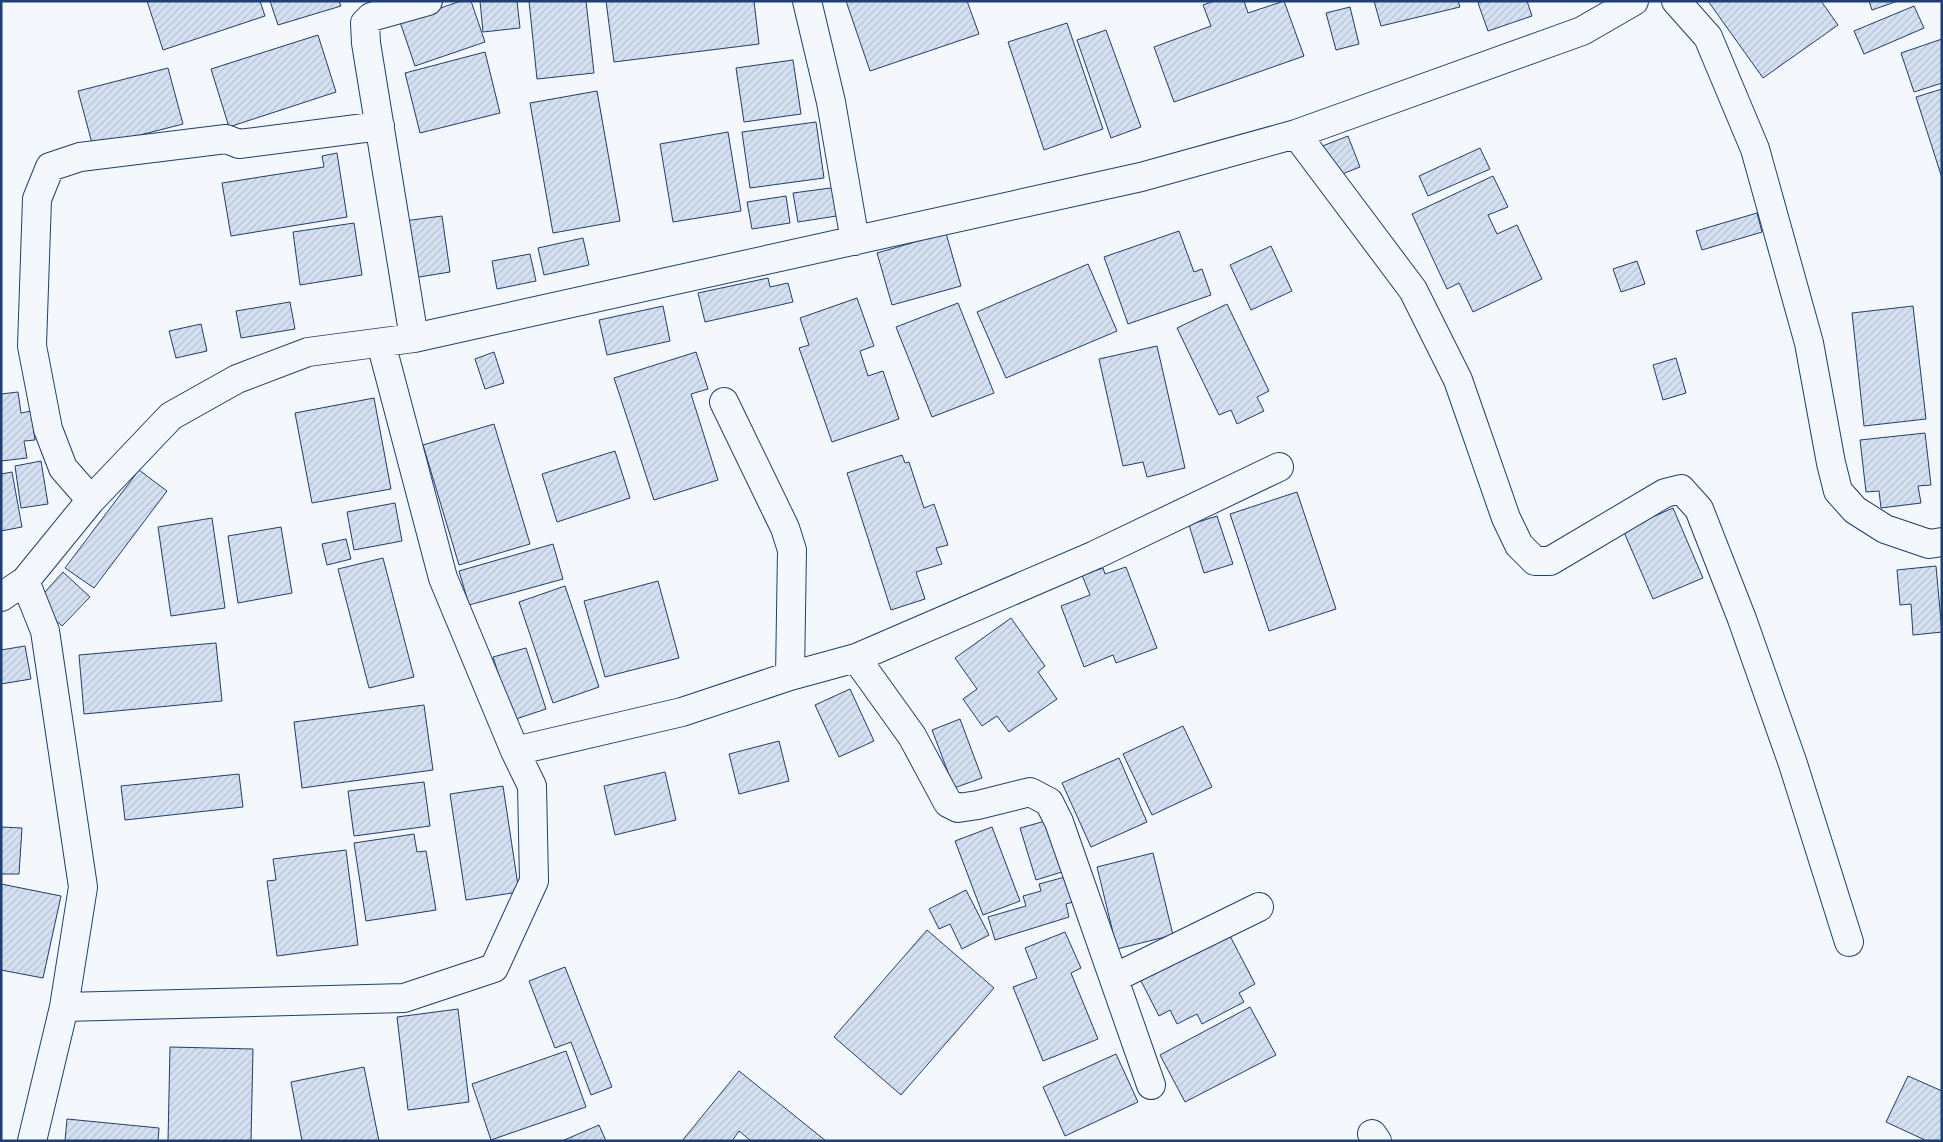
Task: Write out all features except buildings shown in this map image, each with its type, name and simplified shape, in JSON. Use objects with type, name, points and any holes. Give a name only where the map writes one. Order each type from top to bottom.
[{"type":"street","points":[[414,338],[365,23],[371,17],[428,1]]},
{"type":"street","points":[[807,1],[831,102],[855,241]]},
{"type":"street","points":[[1,597],[25,581],[91,500],[171,416],[237,379],[308,352],[414,338],[1141,177],[1296,134],[1582,31],[1634,1]]},
{"type":"street","points":[[1676,1],[1708,37],[1755,149],[1809,343],[1830,463],[1838,491],[1855,510],[1885,529],[1929,544],[1942,542]]},
{"type":"street","points":[[91,500],[63,468],[48,429],[32,346],[36,199],[50,167],[80,157],[226,139],[239,144],[380,126]]},
{"type":"street","points":[[1296,134],[1413,290],[1458,380],[1506,518],[1520,545],[1535,561],[1550,560],[1665,493],[1681,489],[1699,509],[1742,619],[1793,764],[1849,942]]},
{"type":"street","points":[[64,1007],[404,998],[494,968],[534,881],[532,786],[515,751],[443,578],[381,343]]},
{"type":"street","points":[[724,402],[785,528],[792,550],[790,676]]},
{"type":"street","points":[[515,751],[682,712],[790,676],[856,658],[1094,555],[1279,467]]},
{"type":"street","points":[[25,581],[45,630],[83,886],[64,1007],[32,1141]]},
{"type":"street","points":[[856,658],[912,736],[948,803],[958,808],[1030,792],[1049,802],[1059,822],[1151,1085]]},
{"type":"street","points":[[1114,978],[1259,907]]}]
